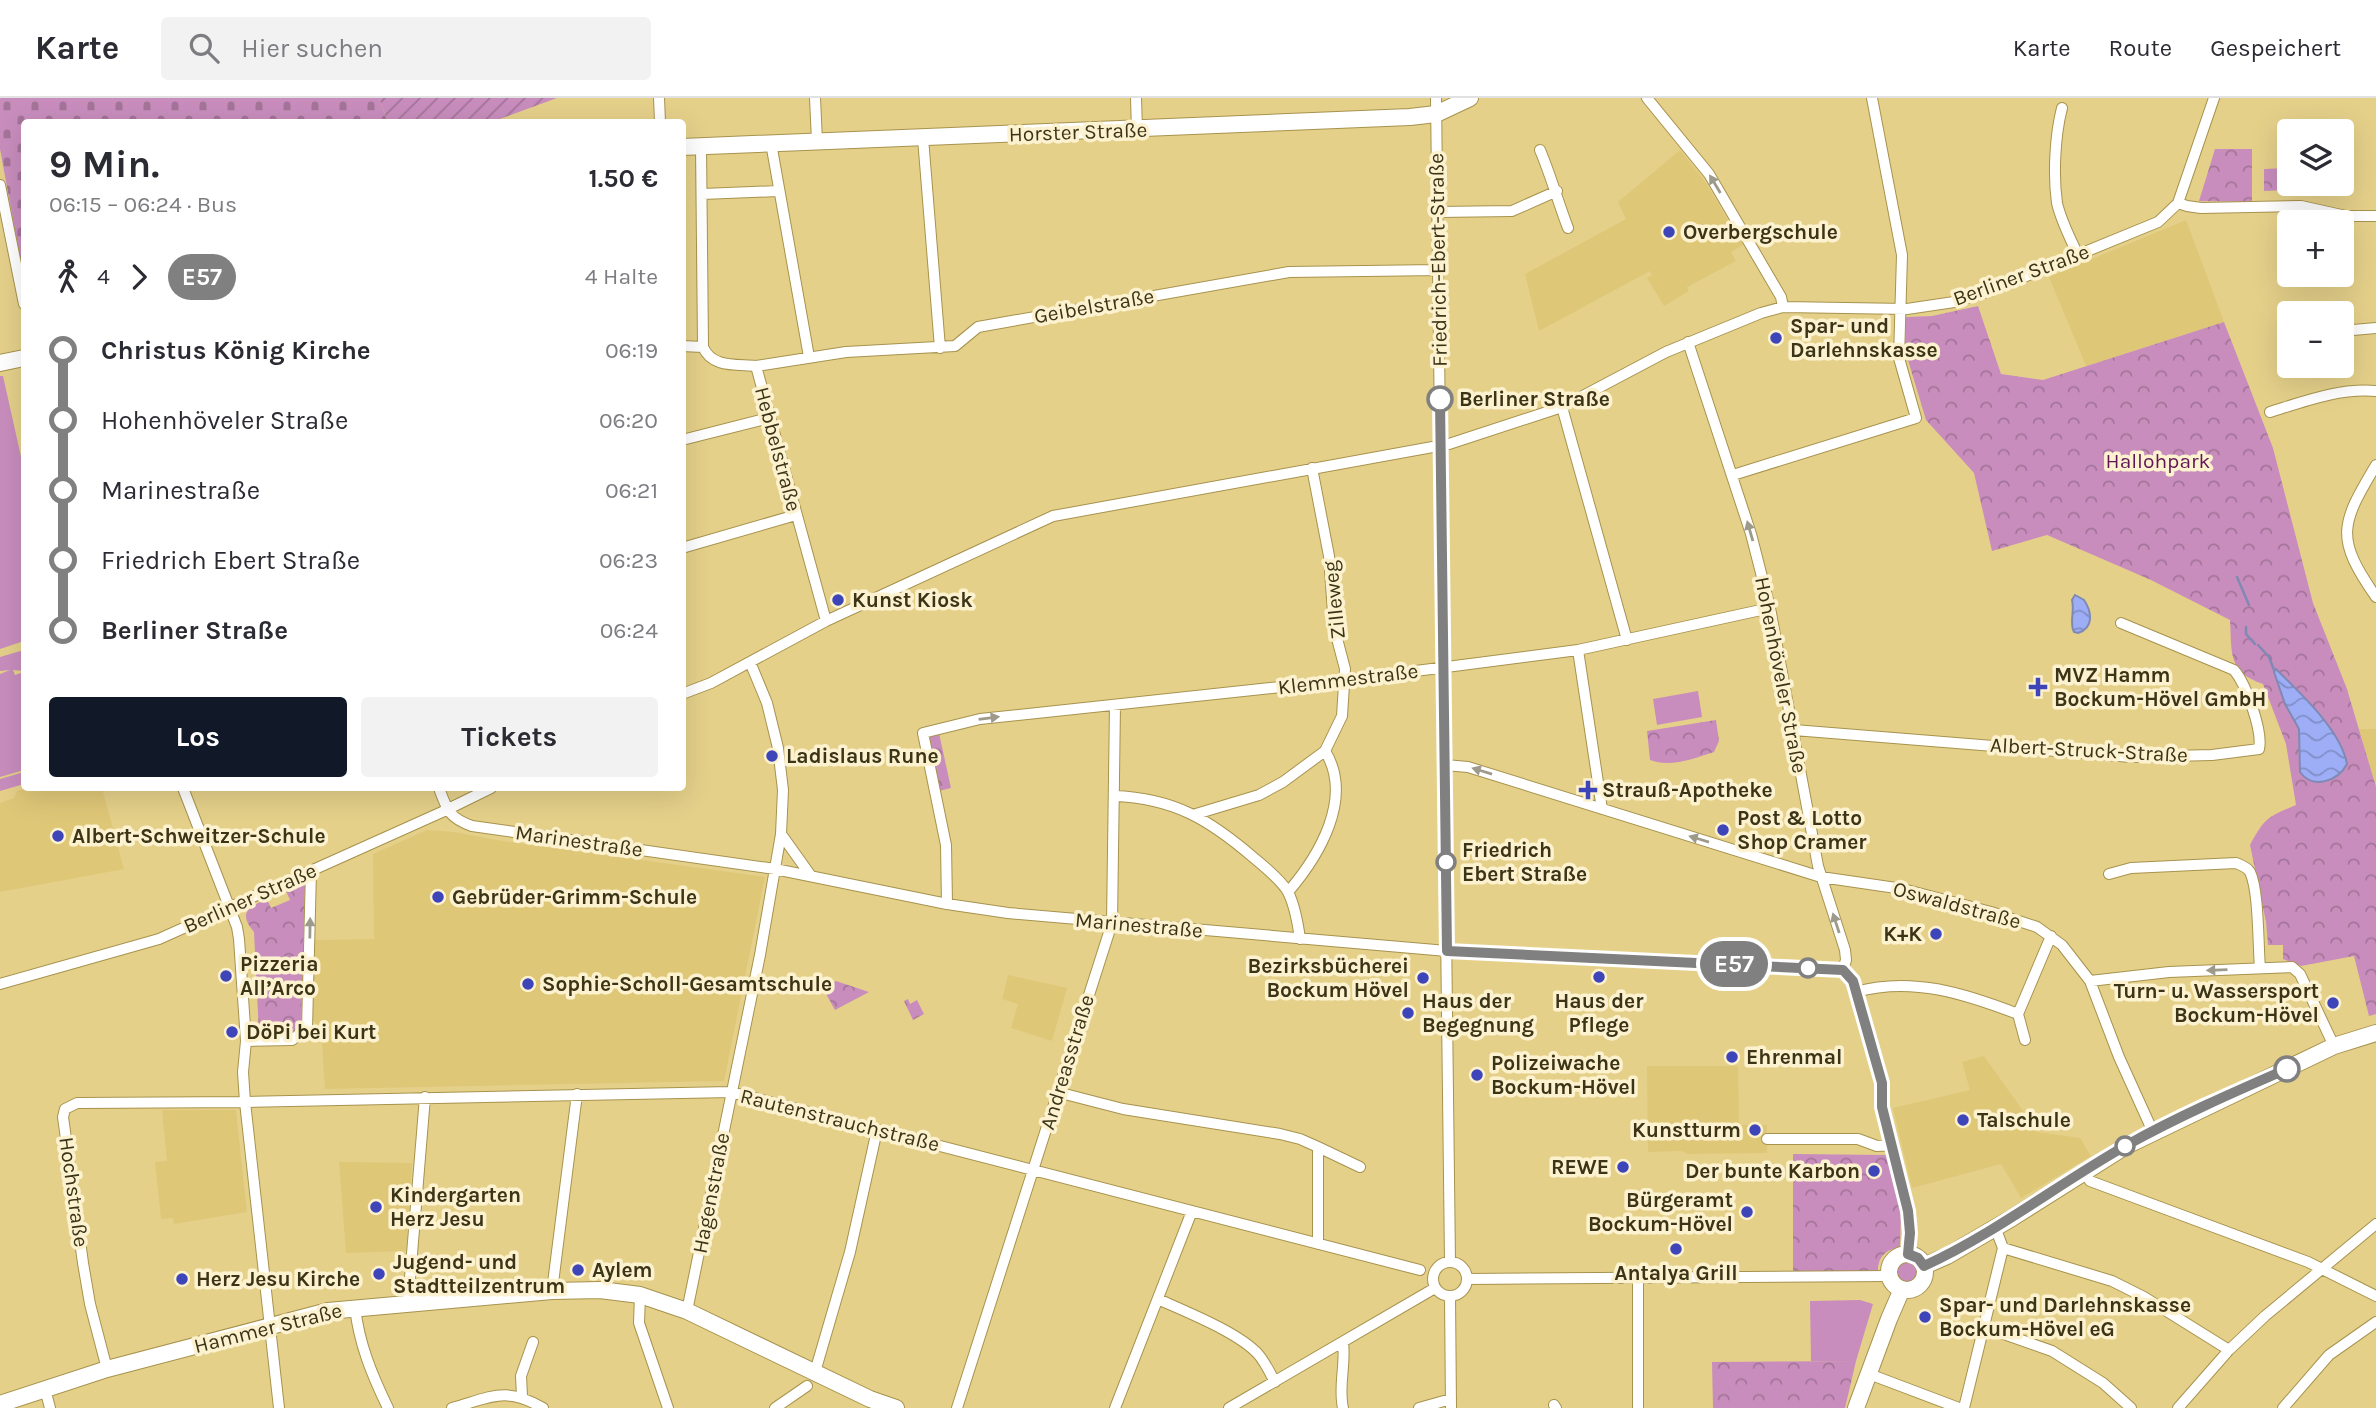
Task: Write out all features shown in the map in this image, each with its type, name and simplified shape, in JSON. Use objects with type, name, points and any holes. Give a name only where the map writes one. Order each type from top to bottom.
[{"type":"street","points":[[659,98],[660,119]]},
{"type":"street","points":[[815,98],[817,141]]},
{"type":"street","points":[[1136,98],[1137,130]]},
{"type":"street","name":"Horster Straße","points":[[686,147],[1374,120],[1470,98]]},
{"type":"street","points":[[1647,98],[1709,174],[1782,297],[1783,307]]},
{"type":"street","points":[[1733,475],[1916,418],[1899,358],[1902,255],[1872,98]]},
{"type":"street","points":[[2214,98],[2178,203],[2201,208],[2301,206],[2346,216],[2376,216]]},
{"type":"street","name":"Friedrich-Ebert-Straße","points":[[1436,106],[1450,1261]]},
{"type":"street","points":[[2062,108],[2056,145],[2057,201],[2078,255]]},
{"type":"street","points":[[923,138],[940,348]]},
{"type":"street","points":[[771,143],[809,357]]},
{"type":"street","points":[[686,346],[703,346],[701,146]]},
{"type":"street","points":[[1540,149],[1568,228]]},
{"type":"street","points":[[0,185],[21,289]]},
{"type":"street","points":[[702,194],[778,191]]},
{"type":"street","points":[[1438,212],[1512,211],[1557,191]]},
{"type":"street","name":"Berliner Straße","points":[[686,692],[711,683],[826,621],[1053,516],[1441,446],[1562,407],[1649,359],[1762,313],[1783,307],[1900,308],[1929,307],[1959,301],[2158,222],[2178,203]]},
{"type":"street","name":"Geibelstraße","points":[[756,366],[846,352],[940,348],[961,343],[978,327],[1289,272],[1439,270]]},
{"type":"street","points":[[2354,330],[2376,328]]},
{"type":"street","name":"Hohenhöveler Straße","points":[[1688,342],[1733,475],[1770,608],[1821,877],[1845,950],[1843,970],[1853,981],[1882,1083],[1882,1107],[1908,1211],[1908,1254]]},
{"type":"street","name":"Hebbelstraße","points":[[703,346],[706,354],[718,362],[756,366],[826,621]]},
{"type":"street","points":[[0,363],[21,359]]},
{"type":"street","points":[[2270,412],[2325,395],[2351,390],[2376,391]]},
{"type":"street","points":[[1562,407],[1627,640]]},
{"type":"street","points":[[686,439],[769,418]]},
{"type":"street","points":[[2376,465],[2352,507],[2347,540],[2356,568],[2376,597]]},
{"type":"street","name":"Zilleweg","points":[[1196,814],[1259,795],[1283,782],[1325,751],[1342,716],[1346,680],[1334,627],[1329,555],[1312,468]]},
{"type":"street","points":[[686,547],[796,515]]},
{"type":"street","name":"Klemmestraße","points":[[947,904],[946,845],[923,733],[980,719],[1346,680],[1578,650],[1770,608]]},
{"type":"street","name":"Albert-Struck-Straße","points":[[1794,730],[2131,757],[2212,755],[2259,749],[2261,738],[2258,728],[2242,681],[2234,670],[2121,623]]},
{"type":"street","points":[[1578,650],[1602,809]]},
{"type":"street","points":[[750,662],[767,703],[778,748],[783,790],[781,834],[775,869]]},
{"type":"street","name":"Andreasstraße","points":[[957,1408],[1112,923],[1115,705]]},
{"type":"street","points":[[1287,892],[1319,849],[1330,822],[1335,773],[1325,751]]},
{"type":"street","name":"Oswaldstraße","points":[[1445,765],[1468,767],[1821,877],[1903,889],[2018,920],[2037,928],[2062,945],[2090,981],[2152,1132]]},
{"type":"street","points":[[184,791],[239,939],[246,1041],[243,1072],[245,1102],[279,1408]]},
{"type":"street","points":[[440,791],[447,810]]},
{"type":"street","name":"Berliner Straße","points":[[0,984],[159,939],[485,791]]},
{"type":"street","points":[[1114,796],[1170,805],[1196,814],[1227,835],[1261,864],[1287,892],[1300,939]]},
{"type":"street","name":"Marinestraße","points":[[447,810],[457,821],[472,826],[775,869],[947,904],[1031,916],[1447,951],[1843,970]]},
{"type":"street","points":[[781,834],[811,876]]},
{"type":"street","points":[[2109,874],[2131,869],[2236,863],[2244,865],[2250,871],[2254,890],[2260,968]]},
{"type":"street","name":"Hagenstraße","points":[[687,1311],[760,956],[775,869]]},
{"type":"street","points":[[246,1041],[292,1040],[307,1028],[311,871]]},
{"type":"street","points":[[2025,1040],[2018,1014],[2050,936]]},
{"type":"street","points":[[2090,981],[2169,972],[2296,969],[2334,1046]]},
{"type":"street","points":[[1856,992],[1890,986],[1945,990],[2018,1014]]},
{"type":"street","points":[[1924,1266],[1947,1256],[2152,1132],[2334,1046],[2376,1033]]},
{"type":"street","name":"Rautenstrauchstraße","points":[[245,1102],[731,1091],[1420,1270]]},
{"type":"street","points":[[1057,1092],[1123,1110],[1280,1134],[1300,1139],[1360,1167]]},
{"type":"street","points":[[552,1291],[577,1094]]},
{"type":"street","points":[[408,1303],[425,1097]]},
{"type":"street","name":"Hochstraße","points":[[107,1369],[90,1304],[83,1263],[63,1116],[65,1109],[77,1103],[245,1102]]},
{"type":"street","points":[[775,1408],[811,1379],[850,1252],[877,1129]]},
{"type":"street","points":[[1767,1139],[1858,1139],[1877,1146],[1892,1145]]},
{"type":"street","points":[[1318,1147],[1318,1244]]},
{"type":"street","points":[[2084,1172],[2090,1181],[2321,1268],[2376,1296]]},
{"type":"street","points":[[1115,1408],[1192,1211]]},
{"type":"street","points":[[2178,1408],[2229,1350],[2321,1268],[2376,1224]]},
{"type":"street","points":[[1869,1374],[1962,1408],[2003,1248],[1994,1227]]},
{"type":"street","points":[[2003,1248],[2112,1281],[2144,1297],[2229,1350]]},
{"type":"street","points":[[1908,1254],[1918,1258],[1924,1266],[1924,1277],[1918,1286],[1902,1289],[1894,1284],[1889,1276],[1893,1260],[1908,1254]]},
{"type":"street","points":[[1450,1261],[1462,1266],[1467,1279],[1464,1289],[1450,1296],[1435,1288],[1432,1278],[1435,1268],[1450,1261]]},
{"type":"street","points":[[1467,1279],[1889,1276]]},
{"type":"street","points":[[1638,1278],[1638,1408]]},
{"type":"street","points":[[1229,1408],[1435,1288]]},
{"type":"street","points":[[1856,1408],[1902,1289]]},
{"type":"street","name":"Hammer Straße","points":[[0,1404],[107,1369],[269,1325],[355,1307],[552,1291],[600,1290],[640,1295],[687,1311],[811,1379],[896,1408]]},
{"type":"street","points":[[640,1295],[639,1323],[668,1408]]},
{"type":"street","points":[[1419,1408],[1451,1404],[1450,1296]]},
{"type":"street","points":[[1158,1299],[1221,1329],[1250,1347],[1260,1355],[1275,1382]]},
{"type":"street","points":[[355,1307],[358,1332],[370,1370],[388,1408]]},
{"type":"street","points":[[2283,1408],[2329,1355],[2376,1322]]},
{"type":"street","points":[[1984,1327],[2052,1351],[2103,1383],[2131,1408]]},
{"type":"street","points":[[522,1396],[521,1376],[533,1342]]},
{"type":"street","points":[[1343,1342],[1340,1386],[1343,1408]]},
{"type":"street","points":[[45,1389],[50,1408]]},
{"type":"street","points":[[452,1408],[507,1395],[522,1396],[543,1408]]},
{"type":"shaded area","name":"Overbergschule","points":[[1680,150],[1704,180],[1743,245],[1731,252],[1736,261],[1687,287],[1689,291],[1664,306],[1647,278],[1652,275],[1650,271],[1539,331],[1525,274],[1626,219],[1618,202]]},
{"type":"shaded area","points":[[2186,220],[2224,322],[2086,366],[2049,277]]},
{"type":"shaded area","points":[[2359,729],[2376,729],[2376,787],[2372,775]]},
{"type":"shaded area","name":"Albert-Schweitzer-Schule","points":[[17,791],[103,791],[124,869],[0,892],[0,803],[14,798]]},
{"type":"shaded area","name":"Sophie-Scholl-Gesamtschule","points":[[427,830],[765,877],[724,1081],[325,1089],[321,1030],[311,1017],[314,940],[374,939],[373,854]]},
{"type":"shaded area","points":[[1008,975],[1067,988],[1052,1041],[1011,1028],[1018,1004],[1002,999]]},
{"type":"shaded area","name":"Talschule","points":[[1984,1056],[2038,1132],[2080,1138],[2091,1156],[2021,1198],[2001,1164],[1912,1188],[1893,1108],[1970,1090],[1962,1062]]},
{"type":"shaded area","points":[[1647,1066],[1738,1066],[1739,1125],[1767,1125],[1767,1153],[1648,1152]]},
{"type":"shaded area","points":[[162,1110],[236,1110],[247,1212],[174,1224],[173,1218],[161,1219],[155,1162],[167,1161]]},
{"type":"shaded area","name":"Kindergarten Herz Jesu","points":[[339,1162],[412,1163],[406,1251],[346,1253]]},
{"type":"green space","points":[[0,98],[379,98],[387,119],[21,119],[21,263],[0,149]]},
{"type":"green space","points":[[379,98],[557,98],[500,119],[387,119]]},
{"type":"green space","points":[[2215,149],[2252,149],[2252,202],[2199,201]]},
{"type":"green space","points":[[2277,168],[2277,191],[2264,191],[2264,169]]},
{"type":"green space","name":"Hallohpark","points":[[1978,306],[2001,374],[2043,380],[2224,322],[2273,448],[2313,603],[2347,689],[2376,787],[2376,1014],[2369,1016],[2354,956],[2301,966],[2283,959],[2283,945],[2268,945],[2266,922],[2250,845],[2268,819],[2296,805],[2286,744],[2263,684],[2251,679],[2237,667],[2232,651],[2230,620],[2151,580],[2047,535],[1992,551],[1974,473],[1926,420],[1905,350],[1906,317],[1932,316]]},
{"type":"green space","points":[[0,376],[3,376],[21,457],[21,642],[0,649]]},
{"type":"green space","points":[[21,651],[21,671],[13,670],[15,675],[21,673],[21,771],[0,777],[0,674],[10,670],[0,671],[0,657]]},
{"type":"green space","points":[[1698,691],[1702,717],[1657,725],[1653,699]]},
{"type":"green space","points":[[1716,720],[1719,741],[1714,752],[1674,763],[1650,760],[1647,731]]},
{"type":"green space","points":[[939,733],[951,788],[939,791],[927,736]]},
{"type":"green space","points":[[21,773],[21,785],[0,791],[0,779]]},
{"type":"green space","points":[[305,883],[301,1024],[294,1031],[283,1035],[259,1034],[254,932],[247,920],[247,911],[267,899],[271,908],[290,900],[286,891]]},
{"type":"green space","points":[[826,980],[829,985],[836,981],[869,992],[835,1010],[820,983]]},
{"type":"green space","points":[[908,999],[910,1004],[917,1000],[924,1014],[913,1020],[904,1001]]},
{"type":"green space","points":[[1793,1154],[1887,1155],[1901,1213],[1900,1247],[1884,1254],[1879,1261],[1878,1271],[1793,1273]]},
{"type":"green space","points":[[1907,1262],[1914,1265],[1917,1272],[1914,1279],[1907,1282],[1900,1279],[1897,1272],[1900,1265]]},
{"type":"green space","points":[[1860,1300],[1873,1304],[1856,1361],[1811,1361],[1810,1301]]},
{"type":"green space","points":[[1856,1361],[1845,1408],[1713,1408],[1712,1362]]},
{"type":"water","points":[[2075,595],[2084,600],[2090,614],[2089,624],[2078,633],[2074,632],[2072,625],[2072,600]]},
{"type":"water","points":[[2276,669],[2318,713],[2337,738],[2347,764],[2332,779],[2312,781],[2300,772],[2299,729],[2285,704],[2274,672]]},
{"type":"waterway","points":[[2237,577],[2249,605]]},
{"type":"waterway","points":[[2246,627],[2246,634],[2255,644]]},
{"type":"waterway","points":[[2258,645],[2269,657],[2274,670]]},
{"type":"bus line","name":"E57","points":[[1440,399],[1447,951],[1843,970],[1853,981],[1882,1083],[1882,1107],[1908,1211],[1908,1254],[1922,1261],[1924,1266],[1947,1256],[2012,1218],[2126,1146],[2287,1069]]},
{"type":"place","name":"Overbergschule","points":[[1669,232]]},
{"type":"place","name":"Spar- und Darlehnskasse","points":[[1776,338]]},
{"type":"place","name":"Berliner Straße","points":[[1440,399]]},
{"type":"place","name":"Kunst Kiosk","points":[[838,600]]},
{"type":"place","name":"MVZ Hamm Bockum-Hövel GmbH","points":[[2038,687]]},
{"type":"place","name":"Ladislaus Rune","points":[[772,756]]},
{"type":"place","name":"Strauß-Apotheke","points":[[1588,790]]},
{"type":"place","name":"Post & Lotto Shop Cramer","points":[[1723,830]]},
{"type":"place","name":"Albert-Schweitzer-Schule","points":[[58,836]]},
{"type":"place","name":"Friedrich Ebert Straße","points":[[1446,862]]},
{"type":"place","name":"Gebrüder-Grimm-Schule","points":[[438,897]]},
{"type":"place","name":"K+K","points":[[1936,934]]},
{"type":"place","name":"Pizzeria All’Arco","points":[[226,976]]},
{"type":"place","name":"Haus der Pflege","points":[[1599,977]]},
{"type":"place","name":"Bezirksbücherei Bockum Hövel","points":[[1423,978]]},
{"type":"place","name":"Sophie-Scholl-Gesamtschule","points":[[528,984]]},
{"type":"place","name":"Turn- u. Wassersport Bockum-Hövel","points":[[2333,1003]]},
{"type":"place","name":"Haus der Begegnung","points":[[1408,1013]]},
{"type":"place","name":"DöPi bei Kurt","points":[[232,1032]]},
{"type":"place","name":"Ehrenmal","points":[[1732,1057]]},
{"type":"place","name":"Polizeiwache Bockum-Hövel","points":[[1477,1075]]},
{"type":"place","name":"Talschule","points":[[1963,1120]]},
{"type":"place","name":"Kunstturm","points":[[1755,1130]]},
{"type":"place","name":"REWE","points":[[1623,1167]]},
{"type":"place","name":"Der bunte Karbon","points":[[1874,1171]]},
{"type":"place","name":"Kindergarten Herz Jesu","points":[[376,1207]]},
{"type":"place","name":"Bürgeramt Bockum-Hövel","points":[[1747,1212]]},
{"type":"place","name":"Antalya Grill","points":[[1676,1249]]},
{"type":"place","name":"Aylem","points":[[578,1270]]},
{"type":"place","name":"Jugend- und Stadtteilzentrum","points":[[379,1274]]},
{"type":"place","name":"Herz Jesu Kirche","points":[[182,1279]]},
{"type":"place","name":"Spar- und Darlehnskasse Bockum-Hövel eG","points":[[1925,1317]]}]
